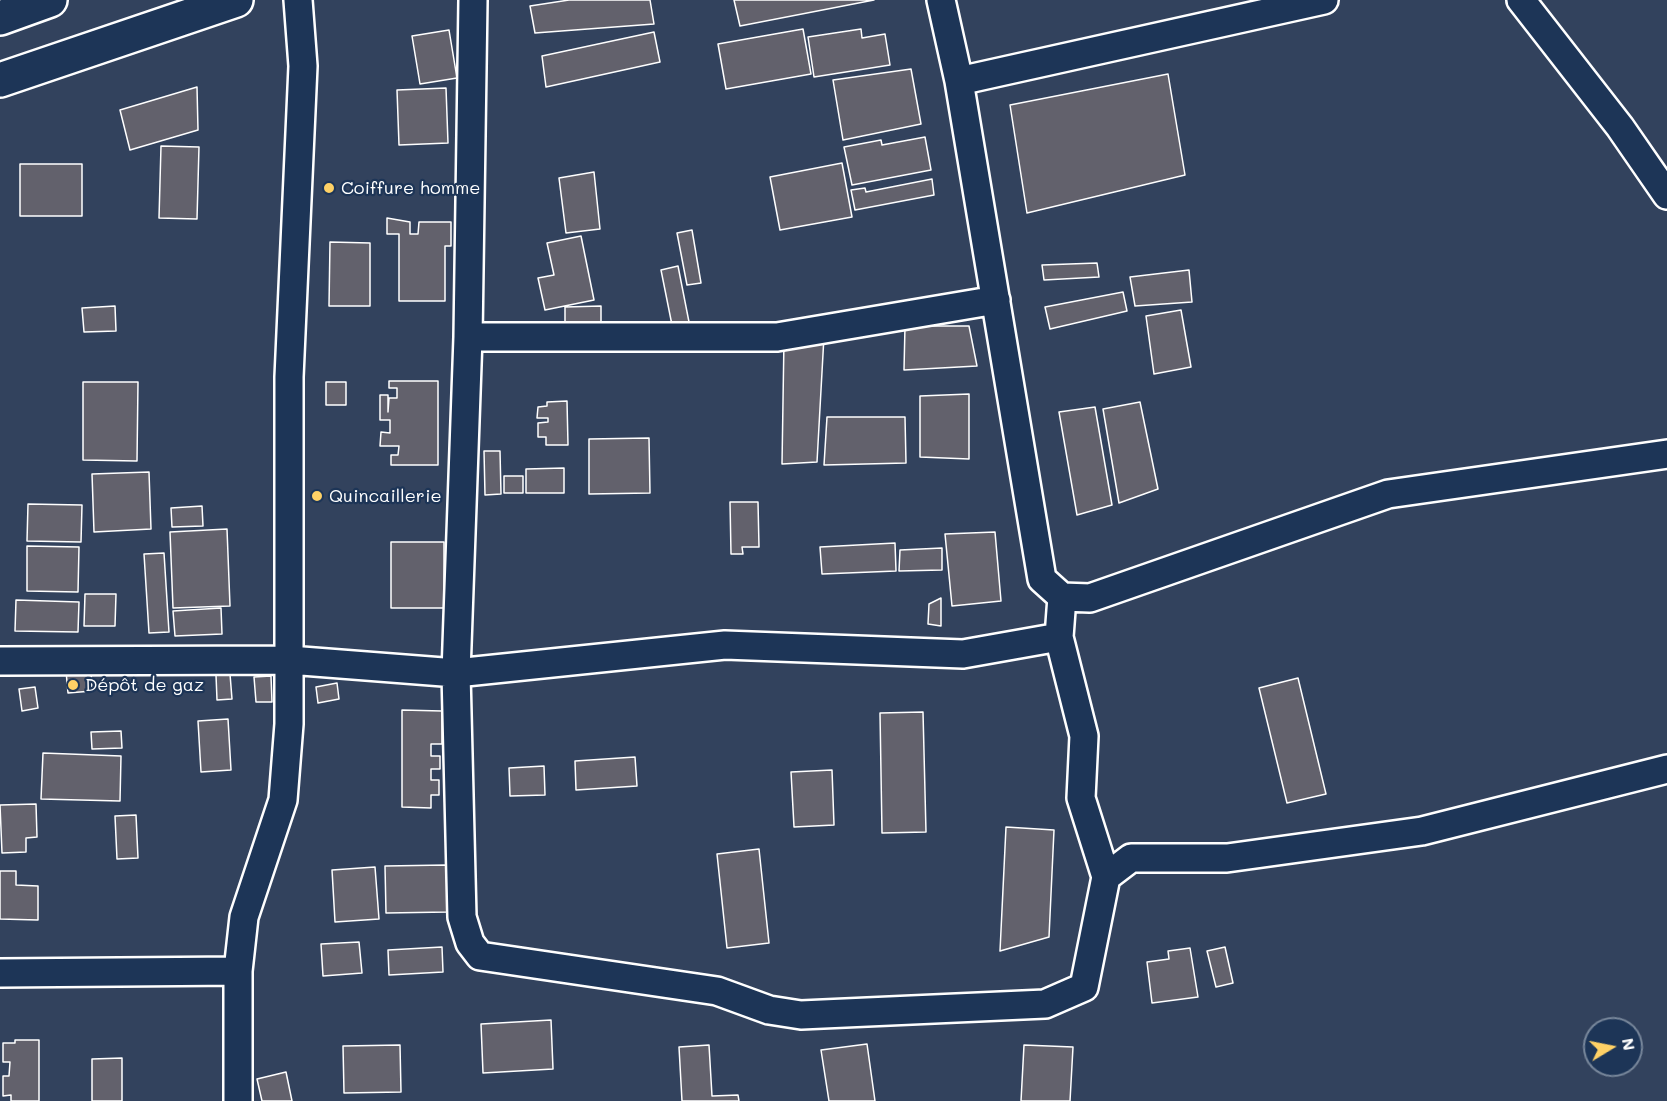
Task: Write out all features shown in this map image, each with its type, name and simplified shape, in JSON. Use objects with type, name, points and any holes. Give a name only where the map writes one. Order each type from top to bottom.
[{"type":"main road","points":[[0,18],[50,0]]},
{"type":"main road","points":[[0,80],[236,0]]},
{"type":"street","points":[[238,1101],[238,971],[244,917],[283,800],[289,724],[290,377],[303,66],[298,0]]},
{"type":"street","points":[[473,0],[468,337],[456,673],[462,917],[470,942],[480,956],[717,991],[769,1010],[801,1015],[1045,1004],[1084,987],[1106,877],[1081,798],[1084,735],[1059,637],[1062,597]]},
{"type":"street","points":[[941,0],[959,81],[1042,579],[1062,597],[1090,598],[1388,494],[1667,454]]},
{"type":"street","points":[[959,81],[1324,0]]},
{"type":"street","points":[[1521,0],[1620,127],[1667,195]]},
{"type":"street","points":[[468,337],[777,337],[996,300]]},
{"type":"street","points":[[0,662],[289,660],[456,673],[725,645],[963,654],[1059,637]]},
{"type":"street","points":[[1106,877],[1131,858],[1227,858],[1422,831],[1667,768]]},
{"type":"street","points":[[0,973],[238,971]]},
{"type":"building","points":[[569,0],[650,0],[654,24],[535,33],[530,6]]},
{"type":"building","points":[[734,0],[874,0],[740,26]]},
{"type":"building","points":[[803,29],[811,74],[726,89],[718,44]]},
{"type":"building","points":[[861,29],[862,38],[885,34],[890,65],[814,77],[808,37]]},
{"type":"building","points":[[449,30],[457,78],[420,84],[412,36]]},
{"type":"building","points":[[654,32],[660,62],[546,87],[542,56]]},
{"type":"building","points":[[911,69],[921,124],[843,140],[833,80]]},
{"type":"building","points":[[1168,74],[1185,175],[1027,213],[1010,105]]},
{"type":"building","points":[[197,87],[198,130],[130,150],[120,110]]},
{"type":"building","points":[[446,88],[448,143],[399,145],[397,90]]},
{"type":"building","points":[[925,137],[931,170],[852,185],[844,147],[881,140],[882,145]]},
{"type":"building","points":[[161,146],[199,147],[197,219],[159,218]]},
{"type":"building","points":[[842,163],[852,217],[780,230],[770,177]]},
{"type":"building","points":[[20,164],[82,164],[82,216],[20,216]]},
{"type":"building","points":[[594,172],[600,229],[566,233],[559,178]]},
{"type":"building","points":[[932,179],[934,195],[855,210],[851,190],[865,188],[866,192]]},
{"type":"building","points":[[387,218],[410,222],[410,234],[418,234],[419,222],[451,222],[451,246],[445,246],[445,301],[399,301],[399,234],[387,234]]},
{"type":"building","points":[[692,230],[701,283],[687,285],[677,233]]},
{"type":"building","points":[[581,236],[594,300],[545,310],[538,278],[554,275],[547,243]]},
{"type":"building","points":[[330,242],[370,243],[370,306],[329,306]]},
{"type":"building","points":[[1097,263],[1099,277],[1044,280],[1042,265]]},
{"type":"building","points":[[678,266],[689,322],[672,325],[661,270]]},
{"type":"building","points":[[1189,270],[1192,302],[1135,306],[1130,277]]},
{"type":"building","points":[[1123,292],[1127,311],[1050,329],[1045,307]]},
{"type":"building","points":[[115,306],[116,331],[84,332],[82,308]]},
{"type":"building","points":[[601,306],[601,323],[565,325],[565,307]]},
{"type":"building","points":[[1181,310],[1191,367],[1154,374],[1146,316]]},
{"type":"building","points":[[905,326],[969,326],[977,366],[904,370]]},
{"type":"building","points":[[824,336],[817,462],[782,464],[784,339]]},
{"type":"building","points":[[389,381],[438,381],[438,465],[391,465],[391,455],[398,455],[399,446],[380,446],[381,432],[390,433],[390,420],[380,420],[380,395],[388,395],[388,412],[389,398],[397,398],[397,388],[389,388]]},
{"type":"building","points":[[83,382],[138,382],[137,461],[83,460]]},
{"type":"building","points":[[326,382],[346,382],[346,405],[326,405]]},
{"type":"building","points":[[969,394],[969,459],[920,457],[920,396]]},
{"type":"building","points":[[567,401],[568,445],[546,445],[546,437],[538,437],[538,423],[548,422],[548,418],[537,418],[538,407],[547,406],[547,402]]},
{"type":"building","points":[[1140,402],[1158,489],[1119,503],[1103,409]]},
{"type":"building","points":[[1095,407],[1112,505],[1077,515],[1059,412]]},
{"type":"building","points":[[827,417],[905,417],[906,463],[824,465]]},
{"type":"building","points":[[649,438],[650,493],[589,494],[589,439]]},
{"type":"building","points":[[484,451],[500,451],[501,494],[485,495]]},
{"type":"building","points":[[564,468],[564,493],[526,493],[526,469]]},
{"type":"building","points":[[149,472],[151,529],[94,532],[92,474]]},
{"type":"building","points":[[504,476],[523,476],[523,493],[504,493]]},
{"type":"building","points":[[730,502],[758,502],[759,547],[742,547],[743,554],[731,554]]},
{"type":"building","points":[[28,504],[82,505],[81,542],[27,541]]},
{"type":"building","points":[[202,506],[203,526],[172,527],[171,508]]},
{"type":"building","points":[[227,529],[230,606],[173,608],[170,532]]},
{"type":"building","points":[[995,532],[1001,601],[952,606],[945,534]]},
{"type":"building","points":[[391,542],[444,542],[444,608],[391,608]]},
{"type":"building","points":[[895,543],[896,571],[822,574],[820,547]]},
{"type":"building","points":[[27,546],[79,547],[78,592],[27,591]]},
{"type":"building","points":[[942,548],[942,570],[899,571],[900,550]]},
{"type":"building","points":[[164,553],[169,632],[149,633],[144,554]]},
{"type":"building","points":[[85,594],[116,594],[115,626],[84,626]]},
{"type":"building","points":[[941,598],[941,626],[928,624],[929,604]]},
{"type":"building","points":[[16,600],[79,602],[78,632],[15,631]]},
{"type":"building","points":[[221,608],[222,634],[175,636],[173,611]]},
{"type":"building","points":[[91,669],[92,691],[68,693],[66,671]]},
{"type":"building","points":[[230,674],[232,699],[217,700],[216,675]]},
{"type":"building","points":[[271,676],[272,702],[256,702],[254,677]]},
{"type":"building","points":[[1298,678],[1326,794],[1287,803],[1259,688]]},
{"type":"building","points":[[337,683],[339,699],[318,703],[316,687]]},
{"type":"building","points":[[35,687],[38,708],[22,711],[19,689]]},
{"type":"building","points":[[402,710],[442,711],[442,744],[431,744],[431,756],[440,756],[440,769],[431,769],[431,780],[439,780],[439,795],[431,795],[431,808],[402,807]]},
{"type":"building","points":[[923,712],[926,832],[882,833],[880,713]]},
{"type":"building","points":[[228,719],[231,770],[201,772],[198,721]]},
{"type":"building","points":[[121,731],[122,748],[92,749],[91,732]]},
{"type":"building","points":[[43,753],[121,756],[120,801],[41,799]]},
{"type":"building","points":[[635,757],[637,786],[576,790],[575,761]]},
{"type":"building","points":[[544,766],[545,795],[510,796],[509,768]]},
{"type":"building","points":[[832,770],[834,825],[794,827],[791,772]]},
{"type":"building","points":[[36,804],[37,837],[26,838],[26,852],[2,853],[0,805]]},
{"type":"building","points":[[136,815],[138,858],[117,859],[115,816]]},
{"type":"building","points":[[1006,827],[1054,830],[1049,937],[1000,951]]},
{"type":"building","points":[[759,849],[769,943],[727,948],[717,854]]},
{"type":"building","points":[[446,865],[448,912],[386,913],[385,866]]},
{"type":"building","points":[[375,867],[379,919],[335,922],[332,870]]},
{"type":"building","points":[[0,871],[16,871],[16,885],[38,886],[38,920],[0,919]]},
{"type":"building","points":[[359,942],[362,973],[323,976],[321,944]]},
{"type":"building","points":[[442,947],[443,972],[389,975],[388,950]]},
{"type":"building","points":[[1225,947],[1233,983],[1216,987],[1207,951]]},
{"type":"building","points":[[1190,948],[1198,997],[1152,1003],[1147,962],[1169,959],[1168,951]]},
{"type":"building","points":[[551,1020],[553,1069],[483,1073],[481,1024]]},
{"type":"building","points":[[15,1040],[39,1040],[39,1101],[11,1101],[11,1095],[3,1096],[3,1076],[9,1076],[10,1062],[3,1062],[3,1043],[15,1043]]},
{"type":"building","points":[[867,1044],[875,1101],[829,1101],[821,1050]]},
{"type":"building","points":[[400,1045],[401,1092],[344,1093],[343,1046]]},
{"type":"building","points":[[709,1045],[712,1096],[738,1095],[739,1101],[682,1101],[679,1047]]},
{"type":"building","points":[[1024,1045],[1073,1047],[1070,1101],[1021,1101]]},
{"type":"building","points":[[122,1058],[122,1101],[92,1101],[92,1059]]},
{"type":"building","points":[[286,1072],[292,1101],[262,1101],[257,1079]]},
{"type":"place","name":"Coiffure homme","points":[[329,188]]},
{"type":"place","name":"Quincaillerie","points":[[317,496]]},
{"type":"place","name":"Dépôt de gaz","points":[[73,685]]}]
